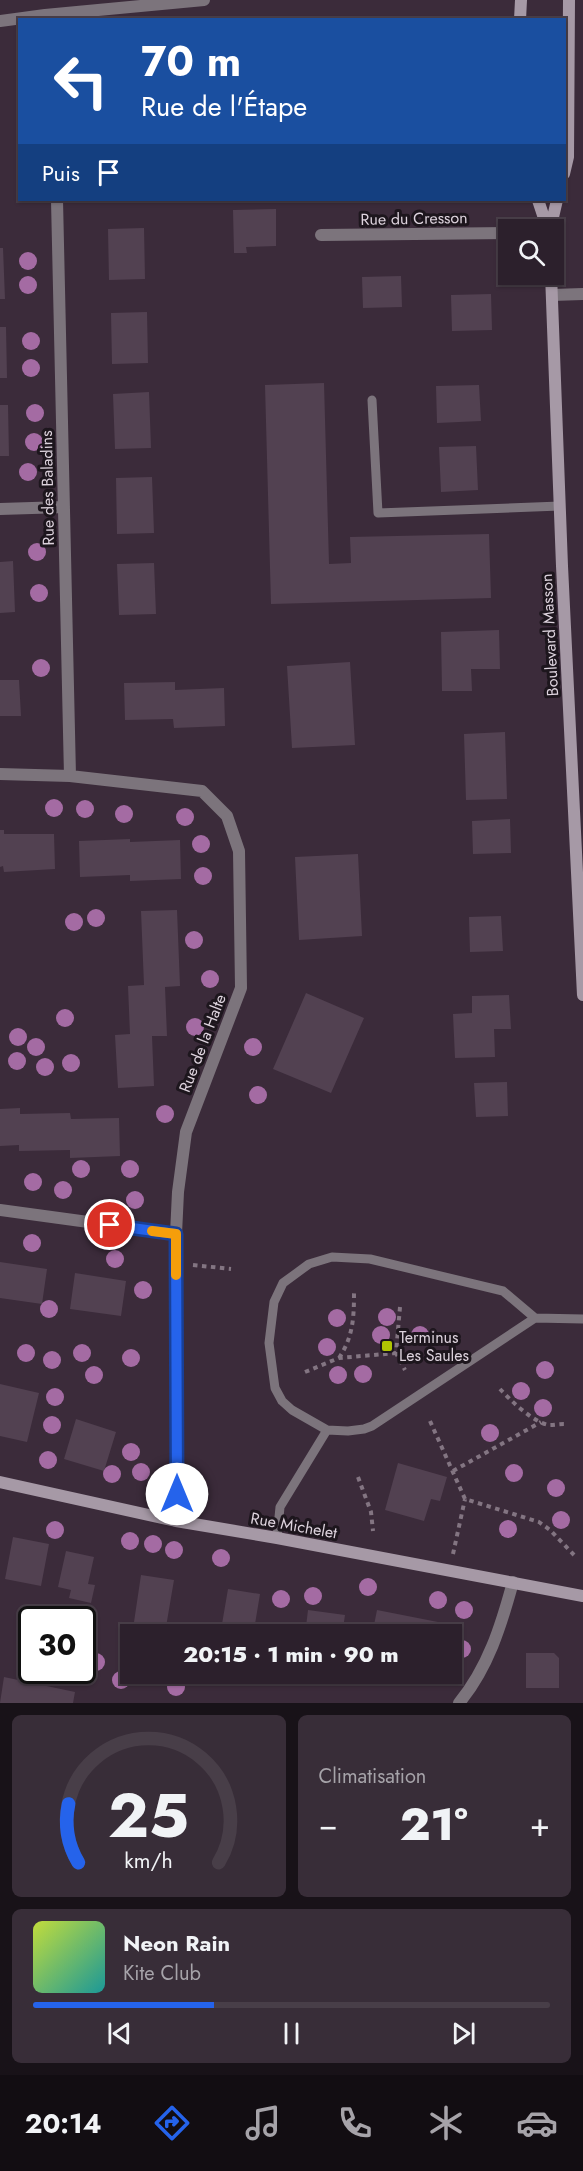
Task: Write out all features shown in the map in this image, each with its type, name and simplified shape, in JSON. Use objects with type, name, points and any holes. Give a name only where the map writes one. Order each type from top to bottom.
[{"type":"main road","points":[[520,18],[521,0]]},
{"type":"main road","points":[[566,166],[568,157],[569,0]]},
{"type":"main road","points":[[538,201],[545,219]]},
{"type":"main road","points":[[552,219],[557,201]]},
{"type":"main road","name":"Boulevard Masson","points":[[552,285],[583,994]]},
{"type":"main road","name":"Rue Michelet","points":[[0,1482],[176,1521],[583,1596]]},
{"type":"street","points":[[46,17],[204,0]]},
{"type":"street","points":[[0,21],[18,19]]},
{"type":"street","name":"Rue des Baladins","points":[[57,201],[70,776]]},
{"type":"street","name":"Rue du Cresson","points":[[321,236],[498,233]]},
{"type":"street","points":[[552,295],[583,294]]},
{"type":"street","points":[[0,509],[64,507]]},
{"type":"street","name":"Rue de la Halte","points":[[0,774],[70,776],[202,791],[228,816],[239,851],[241,988],[186,1132],[178,1192],[176,1521]]},
{"type":"street","points":[[0,1210],[176,1234]]},
{"type":"street","points":[[459,1703],[487,1661],[500,1629],[513,1582]]},
{"type":"lane","points":[[372,400],[378,513],[560,506]]},
{"type":"lane","points":[[535,1318],[515,1299],[503,1292],[370,1259],[326,1258],[309,1264],[289,1277],[278,1290],[274,1302],[269,1343],[275,1388],[282,1401],[292,1410],[327,1430],[348,1431],[372,1426],[535,1318],[583,1319]]},
{"type":"lane","points":[[277,1538],[280,1507],[327,1430]]},
{"type":"path","points":[[177,1263],[231,1269]]},
{"type":"path","points":[[339,1358],[352,1333],[354,1293]]},
{"type":"path","points":[[400,1307],[396,1353],[405,1370]]},
{"type":"path","points":[[305,1372],[339,1358],[396,1353]]},
{"type":"path","points":[[500,1389],[508,1398],[541,1422],[548,1425],[564,1424]]},
{"type":"path","points":[[430,1421],[465,1499],[448,1570]]},
{"type":"path","points":[[453,1471],[541,1422]]},
{"type":"path","points":[[358,1477],[371,1512],[373,1531]]},
{"type":"path","points":[[465,1499],[539,1522],[574,1555]]},
{"type":"building","points":[[276,209],[276,246],[246,247],[247,253],[234,253],[233,210]]},
{"type":"building","points":[[144,228],[145,279],[109,280],[108,229]]},
{"type":"building","points":[[0,248],[3,248],[5,299],[0,299]]},
{"type":"building","points":[[401,276],[402,307],[363,308],[362,277]]},
{"type":"building","points":[[491,294],[492,330],[452,331],[451,295]]},
{"type":"building","points":[[147,312],[148,363],[112,364],[111,313]]},
{"type":"building","points":[[0,327],[6,327],[7,378],[0,378]]},
{"type":"building","points":[[324,383],[329,564],[351,563],[350,537],[489,534],[491,598],[271,604],[265,385]]},
{"type":"building","points":[[479,385],[481,421],[437,423],[436,386]]},
{"type":"building","points":[[149,392],[151,448],[115,449],[113,394]]},
{"type":"building","points":[[0,405],[8,405],[9,456],[0,456]]},
{"type":"building","points":[[476,446],[478,490],[441,492],[439,447]]},
{"type":"building","points":[[152,477],[154,533],[117,534],[116,478]]},
{"type":"building","points":[[13,561],[15,612],[0,613],[0,562]]},
{"type":"building","points":[[154,563],[156,614],[119,615],[117,564]]},
{"type":"building","points":[[499,630],[500,669],[471,669],[472,691],[442,691],[441,632]]},
{"type":"building","points":[[350,662],[355,745],[292,748],[287,666]]},
{"type":"building","points":[[0,680],[19,680],[21,716],[0,716]]},
{"type":"building","points":[[175,682],[175,690],[224,688],[225,726],[174,728],[173,719],[125,720],[124,683]]},
{"type":"building","points":[[505,732],[507,799],[466,800],[464,734]]},
{"type":"building","points":[[510,819],[511,853],[473,854],[472,821]]},
{"type":"building","points":[[0,830],[4,830],[4,834],[54,834],[55,869],[4,872],[3,866],[0,867]]},
{"type":"building","points":[[130,839],[130,842],[180,840],[181,879],[130,881],[130,875],[80,877],[79,841]]},
{"type":"building","points":[[358,854],[362,936],[299,940],[295,857]]},
{"type":"building","points":[[177,910],[180,986],[165,987],[167,1036],[152,1036],[154,1086],[118,1088],[115,1035],[130,1034],[128,986],[144,985],[141,911]]},
{"type":"building","points":[[501,916],[503,951],[470,952],[469,917]]},
{"type":"building","points":[[306,993],[364,1018],[331,1093],[273,1069]]},
{"type":"building","points":[[509,995],[511,1029],[494,1029],[495,1057],[455,1058],[453,1014],[472,1013],[472,996]]},
{"type":"building","points":[[507,1082],[508,1116],[476,1117],[474,1083]]},
{"type":"building","points":[[20,1108],[20,1114],[70,1113],[71,1119],[119,1118],[120,1156],[70,1158],[70,1150],[19,1151],[19,1145],[0,1146],[0,1109]]},
{"type":"building","points":[[0,1262],[47,1269],[42,1304],[0,1298]]},
{"type":"building","points":[[75,1273],[126,1281],[121,1316],[70,1309]]},
{"type":"building","points":[[0,1384],[39,1393],[27,1442],[0,1436]]},
{"type":"building","points":[[76,1419],[116,1432],[104,1471],[64,1459]]},
{"type":"building","points":[[398,1463],[447,1477],[440,1501],[431,1499],[424,1521],[385,1510]]},
{"type":"building","points":[[13,1537],[49,1544],[41,1586],[5,1579]]},
{"type":"building","points":[[66,1551],[94,1557],[88,1584],[95,1585],[91,1603],[69,1598],[71,1590],[58,1587]]},
{"type":"building","points":[[141,1575],[174,1580],[167,1624],[134,1622]]},
{"type":"building","points":[[228,1589],[260,1594],[255,1624],[222,1624]]},
{"type":"building","points":[[308,1610],[345,1615],[344,1624],[306,1624]]},
{"type":"building","points":[[377,1610],[443,1623],[443,1624],[374,1624]]},
{"type":"building","points":[[526,1653],[554,1653],[559,1658],[559,1688],[526,1688]]},
{"type":"building","points":[[4,1677],[18,1680],[18,1684],[37,1684],[75,1692],[73,1703],[0,1703]]},
{"type":"slow traffic","points":[[152,1231],[176,1234],[176,1275]]},
{"type":"place","name":"Terminus Les Saules","points":[[387,1346]]},
{"type":"route","points":[[110,1225],[176,1234],[177,1494]]}]
